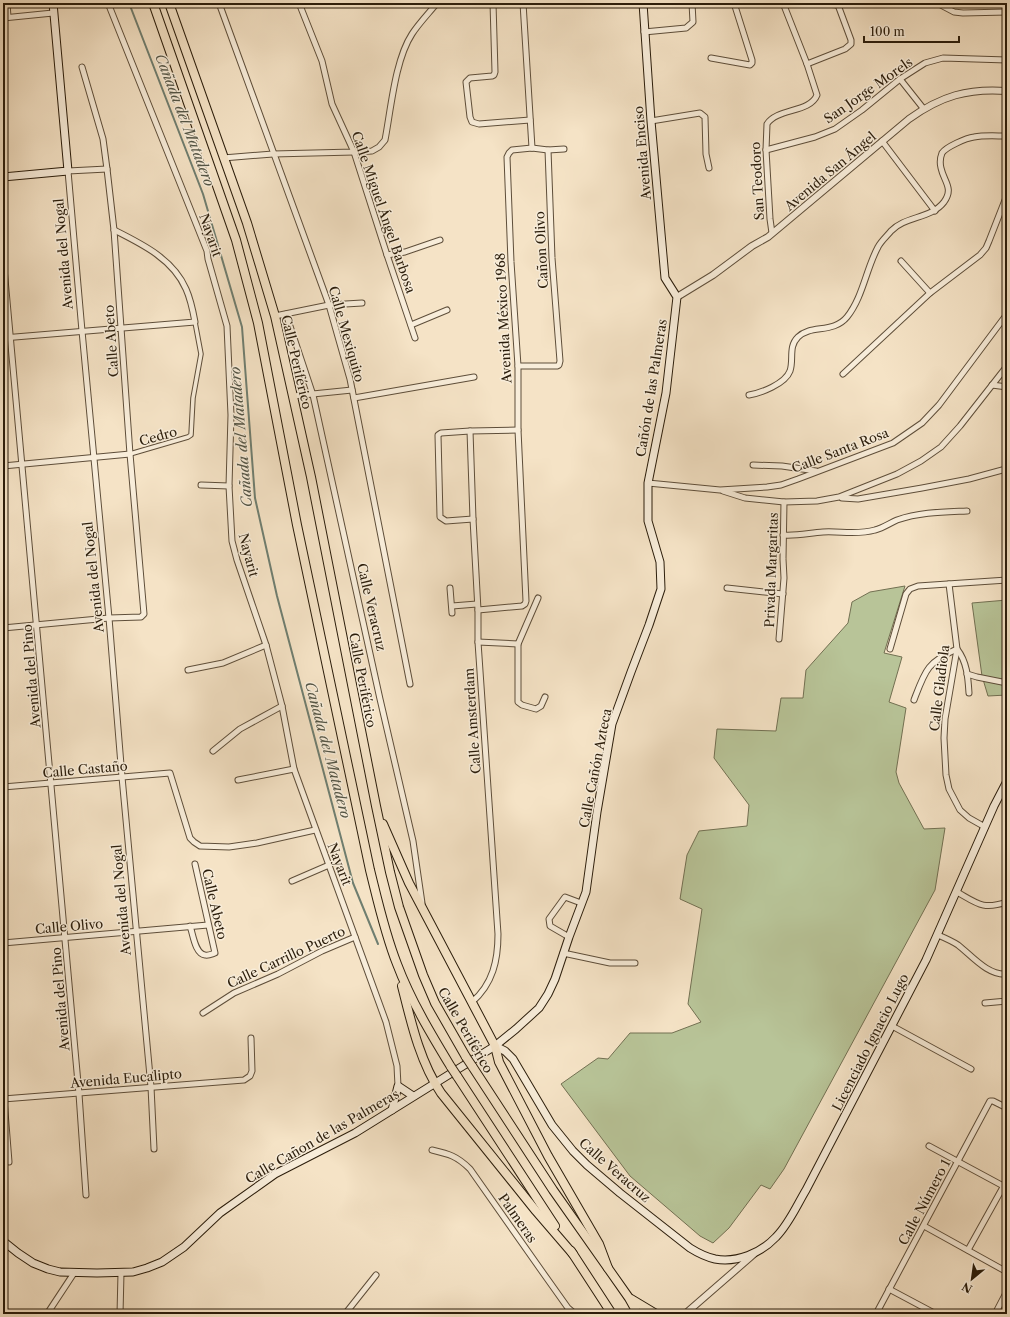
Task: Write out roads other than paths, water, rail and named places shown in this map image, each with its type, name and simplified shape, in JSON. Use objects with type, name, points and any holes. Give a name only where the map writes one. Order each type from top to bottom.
[{"type":"highway","points":[[153,3],[236,240],[258,322],[297,525],[370,870],[418,1044],[426,1067],[435,1084],[536,1211],[573,1254]]},
{"type":"highway","name":"Calle Periférico","points":[[169,3],[247,223],[275,316],[311,477],[390,872],[406,928],[435,1003],[466,1057],[553,1190],[629,1298],[638,1314]]},
{"type":"highway","points":[[376,806],[409,883],[495,1046],[500,1062],[548,1156],[600,1244],[608,1268]]},
{"type":"highway","points":[[397,964],[417,1008],[451,1067],[611,1313]]},
{"type":"highway","points":[[629,1298],[645,1309],[656,1314]]},
{"type":"main road","name":"Avenida del Nogal","points":[[53,3],[68,171]]},
{"type":"main road","name":"Avenida Enciso","points":[[643,3],[651,121],[665,278],[677,297]]},
{"type":"main road","points":[[3,177],[68,171]]},
{"type":"main road","name":"Cañón de las Palmeras","points":[[648,483],[666,393],[677,297]]},
{"type":"main road","name":"Calle Cañón Azteca","points":[[539,1008],[555,979],[586,892],[597,812],[612,724],[661,589],[660,562],[648,521],[648,483]]},
{"type":"main road","name":"Licenciado Ignacio Lugo","points":[[755,1253],[777,1236],[788,1220],[892,1026],[938,935],[985,827],[1007,781]]},
{"type":"main road","name":"Calle Cañon de las Palmeras","points":[[3,1241],[33,1263],[72,1276],[120,1276],[162,1262],[184,1246],[220,1213],[275,1174],[355,1133],[413,1096],[435,1084],[495,1046],[539,1008]]},
{"type":"main road","name":"Calle Veracruz","points":[[495,1046],[505,1051],[513,1059],[562,1139],[587,1165],[620,1193],[698,1253],[715,1259],[727,1260],[755,1253]]},
{"type":"main road","points":[[392,1110],[398,1086],[413,1096]]},
{"type":"street","points":[[7,3],[6,18],[53,13]]},
{"type":"street","name":"Nayarit","points":[[108,3],[207,251],[227,326],[231,415],[229,486],[232,541],[266,645],[282,706],[294,769],[386,1022],[397,1066],[398,1086]]},
{"type":"street","name":"Calle Mexiquito","points":[[219,3],[329,305],[354,398],[410,684]]},
{"type":"street","name":"Calle Miguel Ángel Barbosa","points":[[299,3],[322,61],[332,104],[354,152],[415,338]]},
{"type":"street","points":[[223,158],[273,154],[354,152],[372,150],[379,147],[385,140],[400,62],[405,48],[412,33],[438,3]]},
{"type":"street","points":[[493,3],[495,72],[492,76],[470,78],[467,80],[470,117],[472,122],[479,124],[530,120]]},
{"type":"street","points":[[524,3],[532,148],[548,150],[564,149]]},
{"type":"street","points":[[644,32],[686,28],[693,22],[692,3]]},
{"type":"street","points":[[711,58],[750,65],[752,63],[734,3]]},
{"type":"street","points":[[783,3],[807,64],[845,49],[851,44],[839,4],[814,3]]},
{"type":"street","points":[[937,3],[954,12],[1007,12]]},
{"type":"street","name":"San Jorge Morels","points":[[766,150],[815,137],[835,129],[862,110],[900,79],[925,63],[943,58],[1007,60]]},
{"type":"street","name":"San Teodoro","points":[[772,234],[766,150],[766,128],[768,121],[774,117],[810,104],[815,100],[817,95],[807,64]]},
{"type":"street","name":"Calle Abeto","points":[[82,67],[103,139],[114,230],[130,454],[144,614],[143,616],[109,618]]},
{"type":"street","points":[[900,79],[923,108]]},
{"type":"street","name":"Avenida San Ángel","points":[[677,297],[713,275],[752,246],[772,234],[923,108],[951,95],[997,90],[1007,91]]},
{"type":"street","points":[[651,121],[700,113],[703,114],[705,117],[708,168]]},
{"type":"street","points":[[749,395],[760,393],[769,389],[786,377],[790,371],[791,351],[794,344],[803,333],[839,325],[847,317],[856,304],[869,266],[878,246],[892,229],[935,211],[943,203],[948,194],[948,186],[941,169],[940,161],[942,153],[951,146],[973,137],[1007,136]]},
{"type":"street","points":[[882,141],[935,211]]},
{"type":"street","name":"Avenida México 1968","points":[[478,607],[522,606],[525,604],[526,600],[518,430],[518,366],[511,262],[507,157],[512,150],[532,148]]},
{"type":"street","name":"Cañon Olivo","points":[[518,366],[556,366],[560,361],[552,258],[548,150]]},
{"type":"street","points":[[68,171],[107,169]]},
{"type":"street","name":"Avenida del Nogal","points":[[68,171],[93,459],[109,618],[150,1087],[154,1149]]},
{"type":"street","points":[[843,374],[930,293],[980,255],[986,248],[1007,195]]},
{"type":"street","points":[[3,338],[195,322],[191,302],[186,288],[170,264],[137,242],[114,230]]},
{"type":"street","points":[[387,255],[406,252],[440,240]]},
{"type":"street","name":"Avenida del Pino","points":[[3,257],[52,783],[79,1094],[86,1195]]},
{"type":"street","points":[[901,261],[930,293]]},
{"type":"street","points":[[275,316],[329,305],[362,303]]},
{"type":"street","points":[[411,325],[447,310]]},
{"type":"street","name":"Calle Veracruz","points":[[286,314],[313,395],[373,669],[414,841],[422,908]]},
{"type":"street","name":"Calle Santa Rosa","points":[[648,483],[720,490],[781,485],[893,443],[922,423],[939,405],[1007,314]]},
{"type":"street","name":"Cedro","points":[[130,454],[191,435],[193,398],[201,354],[195,322]]},
{"type":"street","points":[[720,490],[746,498],[784,502],[817,501],[839,497],[897,474],[941,447],[960,426],[1007,366]]},
{"type":"street","points":[[354,398],[474,377]]},
{"type":"street","points":[[992,384],[1007,387]]},
{"type":"street","points":[[293,396],[352,390]]},
{"type":"street","points":[[473,520],[446,521],[442,520],[440,517],[438,435],[441,433],[470,431],[518,430]]},
{"type":"street","name":"Calle Amsterdam","points":[[470,431],[478,607],[478,642],[498,934],[498,950],[492,975],[484,990],[472,1002]]},
{"type":"street","points":[[3,466],[93,459],[130,454]]},
{"type":"street","points":[[754,465],[782,466],[816,471]]},
{"type":"street","points":[[839,497],[858,499],[969,479],[1006,469]]},
{"type":"street","points":[[201,485],[229,486]]},
{"type":"street","name":"Privada Margaritas","points":[[779,639],[784,578],[782,558],[784,502]]},
{"type":"street","points":[[783,536],[823,532],[855,532],[875,530],[898,520],[922,514],[967,511]]},
{"type":"street","points":[[890,648],[906,594],[910,589],[918,586],[1007,580]]},
{"type":"street","name":"Calle Gladiola","points":[[950,584],[957,649],[945,719],[944,738],[946,775],[949,788],[960,810],[969,818],[985,827]]},
{"type":"street","points":[[450,588],[452,613]]},
{"type":"street","points":[[727,588],[783,594]]},
{"type":"street","points":[[538,598],[518,644],[519,703],[530,708],[536,708],[541,706],[545,697]]},
{"type":"street","points":[[452,606],[478,607]]},
{"type":"street","points":[[3,628],[109,618]]},
{"type":"street","points":[[478,642],[518,644]]},
{"type":"street","points":[[188,670],[223,663],[266,645]]},
{"type":"street","points":[[914,700],[920,684],[933,662],[941,656],[957,649],[964,660],[968,674],[969,693]]},
{"type":"street","points":[[968,674],[1007,683]]},
{"type":"street","points":[[213,751],[240,729],[282,706]]},
{"type":"street","points":[[238,780],[294,769]]},
{"type":"street","name":"Calle Castaño","points":[[3,787],[170,773],[190,838],[200,846],[229,847],[257,843],[315,830]]},
{"type":"street","name":"Calle Abeto","points":[[190,926],[200,954],[206,956],[215,953],[195,864]]},
{"type":"street","points":[[292,881],[329,865]]},
{"type":"street","points":[[957,892],[987,907],[993,907],[1007,902]]},
{"type":"street","points":[[569,937],[550,926],[549,919],[565,897],[582,904]]},
{"type":"street","name":"Calle Olivo","points":[[3,943],[208,925]]},
{"type":"street","points":[[938,935],[957,945],[990,970],[997,973],[1007,974]]},
{"type":"street","name":"Calle Carrillo Puerto","points":[[203,1013],[227,997],[322,951],[355,937]]},
{"type":"street","points":[[563,953],[610,963],[635,963]]},
{"type":"street","points":[[985,1003],[1007,1000]]},
{"type":"street","points":[[892,1026],[971,1069]]},
{"type":"street","name":"Avenida Eucalipto","points":[[3,1099],[244,1080],[250,1076],[252,1070],[251,1038]]},
{"type":"street","points":[[3,1093],[9,1162]]},
{"type":"street","name":"Calle Número 1","points":[[876,1314],[992,1100],[1007,1108]]},
{"type":"street","points":[[929,1146],[1005,1188]]},
{"type":"street","name":"Palmeras","points":[[432,1150],[447,1153],[456,1157],[470,1169],[568,1308],[575,1314]]},
{"type":"street","points":[[968,1250],[1005,1188],[1007,1180]]},
{"type":"street","points":[[924,1226],[1007,1272]]},
{"type":"street","points":[[685,1314],[755,1253]]},
{"type":"street","points":[[345,1314],[376,1274]]},
{"type":"street","points":[[47,1314],[72,1276]]},
{"type":"street","points":[[120,1276],[120,1314]]},
{"type":"street","points":[[890,1289],[936,1314]]},
{"type":"street","points":[[995,1314],[1007,1291]]},
{"type":"waterway","name":"Cañada del Matadero","points":[[129,3],[203,194],[242,327],[255,498],[277,596],[353,883],[378,944]]}]
